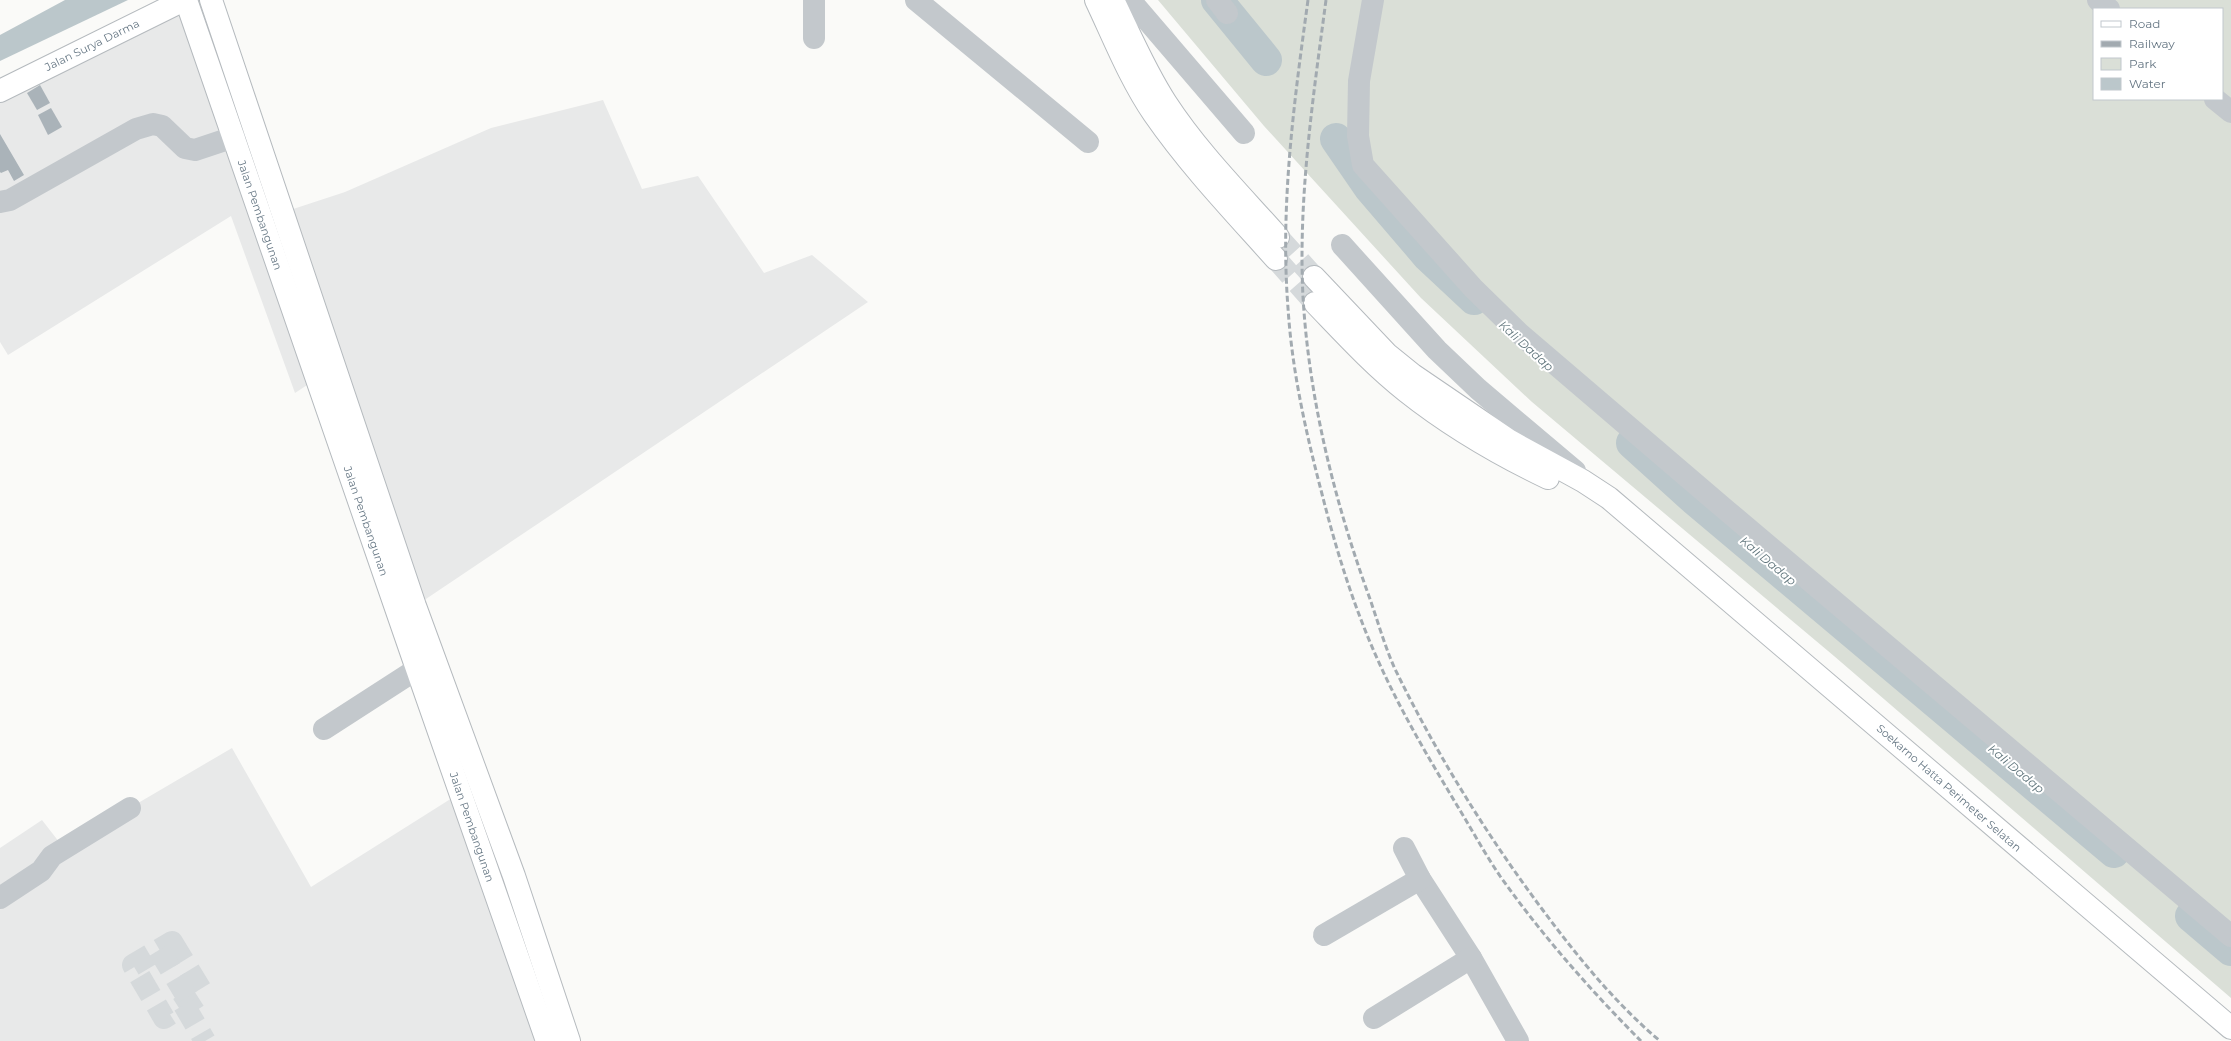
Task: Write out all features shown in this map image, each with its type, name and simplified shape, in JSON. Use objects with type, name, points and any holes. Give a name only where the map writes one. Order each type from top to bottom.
[{"type":"main road","name":"Jalan Surya Darma","points":[[0,91],[185,0]]},
{"type":"main road","name":"Jalan Pembangunan","points":[[185,0],[234,137],[547,1041]]},
{"type":"main road","name":"Jalan Pembangunan","points":[[211,0],[415,606],[514,876],[569,1041]]},
{"type":"main road","points":[[1096,0],[1134,80],[1154,113],[1199,172],[1276,259]]},
{"type":"main road","points":[[1114,0],[1147,70],[1166,103],[1203,152],[1278,237]]},
{"type":"main road","name":"Soekarno Hatta Perimeter Selatan","points":[[1314,277],[1387,354],[1413,375],[1510,441],[1583,481],[1609,498],[2231,1028]]},
{"type":"main road","name":"Soekarno Hatta Perimeter Selatan","points":[[1315,302],[1371,360],[1406,391],[1455,426],[1505,457],[1605,507],[1667,547]]},
{"type":"street","points":[[814,0],[814,38]]},
{"type":"street","points":[[916,0],[1088,142]]},
{"type":"street","points":[[1130,0],[1244,133]]},
{"type":"street","points":[[1373,0],[1359,81],[1358,136],[1363,165],[1473,288],[1519,333],[1720,505],[2231,936]]},
{"type":"street","points":[[2098,0],[2108,8]]},
{"type":"street","points":[[2216,100],[2231,112]]},
{"type":"street","points":[[0,202],[10,200],[142,127],[153,124],[162,126],[185,148],[195,150],[234,137]]},
{"type":"street","points":[[1342,245],[1411,323],[1478,389],[1609,498]]},
{"type":"street","points":[[324,730],[417,669]]},
{"type":"street","points":[[0,898],[41,871],[52,856],[130,808]]},
{"type":"street","points":[[1404,848],[1420,879],[1471,958],[1518,1041]]},
{"type":"street","points":[[1324,935],[1420,879]]},
{"type":"street","points":[[1374,1018],[1471,958]]},
{"type":"shaded area","points":[[180,0],[212,0],[281,213],[345,192],[491,128],[603,100],[642,189],[698,176],[764,273],[812,255],[868,302],[417,605],[333,368],[295,393],[231,216],[8,355],[0,342],[0,78]]},
{"type":"shaded area","points":[[232,748],[311,887],[460,793],[547,1041],[0,1041],[0,848],[42,820],[63,847]]},
{"type":"green space","points":[[1158,0],[2231,0],[2231,998],[1834,656],[1532,402],[1421,298],[1264,126]]},
{"type":"water","points":[[65,0],[128,0],[0,61],[0,35]]},
{"type":"building","points":[[40,85],[50,103],[37,110],[27,93]]},
{"type":"building","points":[[51,108],[62,127],[48,135],[38,115]]},
{"type":"building","points":[[0,134],[24,175],[14,181],[8,170],[1,173],[0,172]]},
{"type":"waterway","name":"Kali Dadap","points":[[1217,0],[1266,60]]},
{"type":"waterway","name":"Kali Dadap","points":[[1336,139],[1369,187],[1428,256],[1474,299]]},
{"type":"waterway","name":"Kali Dadap","points":[[1632,443],[1694,499],[2114,852]]},
{"type":"waterway","name":"Kali Dadap","points":[[2191,916],[2231,950]]},
{"type":"tunnel","points":[[1278,237],[1314,277]]},
{"type":"tunnel","points":[[1276,259],[1315,303]]},
{"type":"tunnel","points":[[172,942],[203,993],[164,1018],[133,965],[172,942]]},
{"type":"tunnel","points":[[159,950],[190,1002]]},
{"type":"tunnel","points":[[184,1005],[205,1041]]},
{"type":"railway","points":[[1308,0],[1293,115],[1287,192],[1286,269],[1288,308],[1296,378],[1305,425],[1340,560],[1363,625],[1390,685],[1408,721],[1489,859],[1516,898],[1549,941],[1585,982],[1641,1041]]},
{"type":"railway","points":[[1326,0],[1312,111],[1305,185],[1302,260],[1303,297],[1306,336],[1318,413],[1335,488],[1357,563],[1395,669],[1427,731],[1501,852],[1555,927],[1597,978],[1612,995],[1660,1041]]}]
